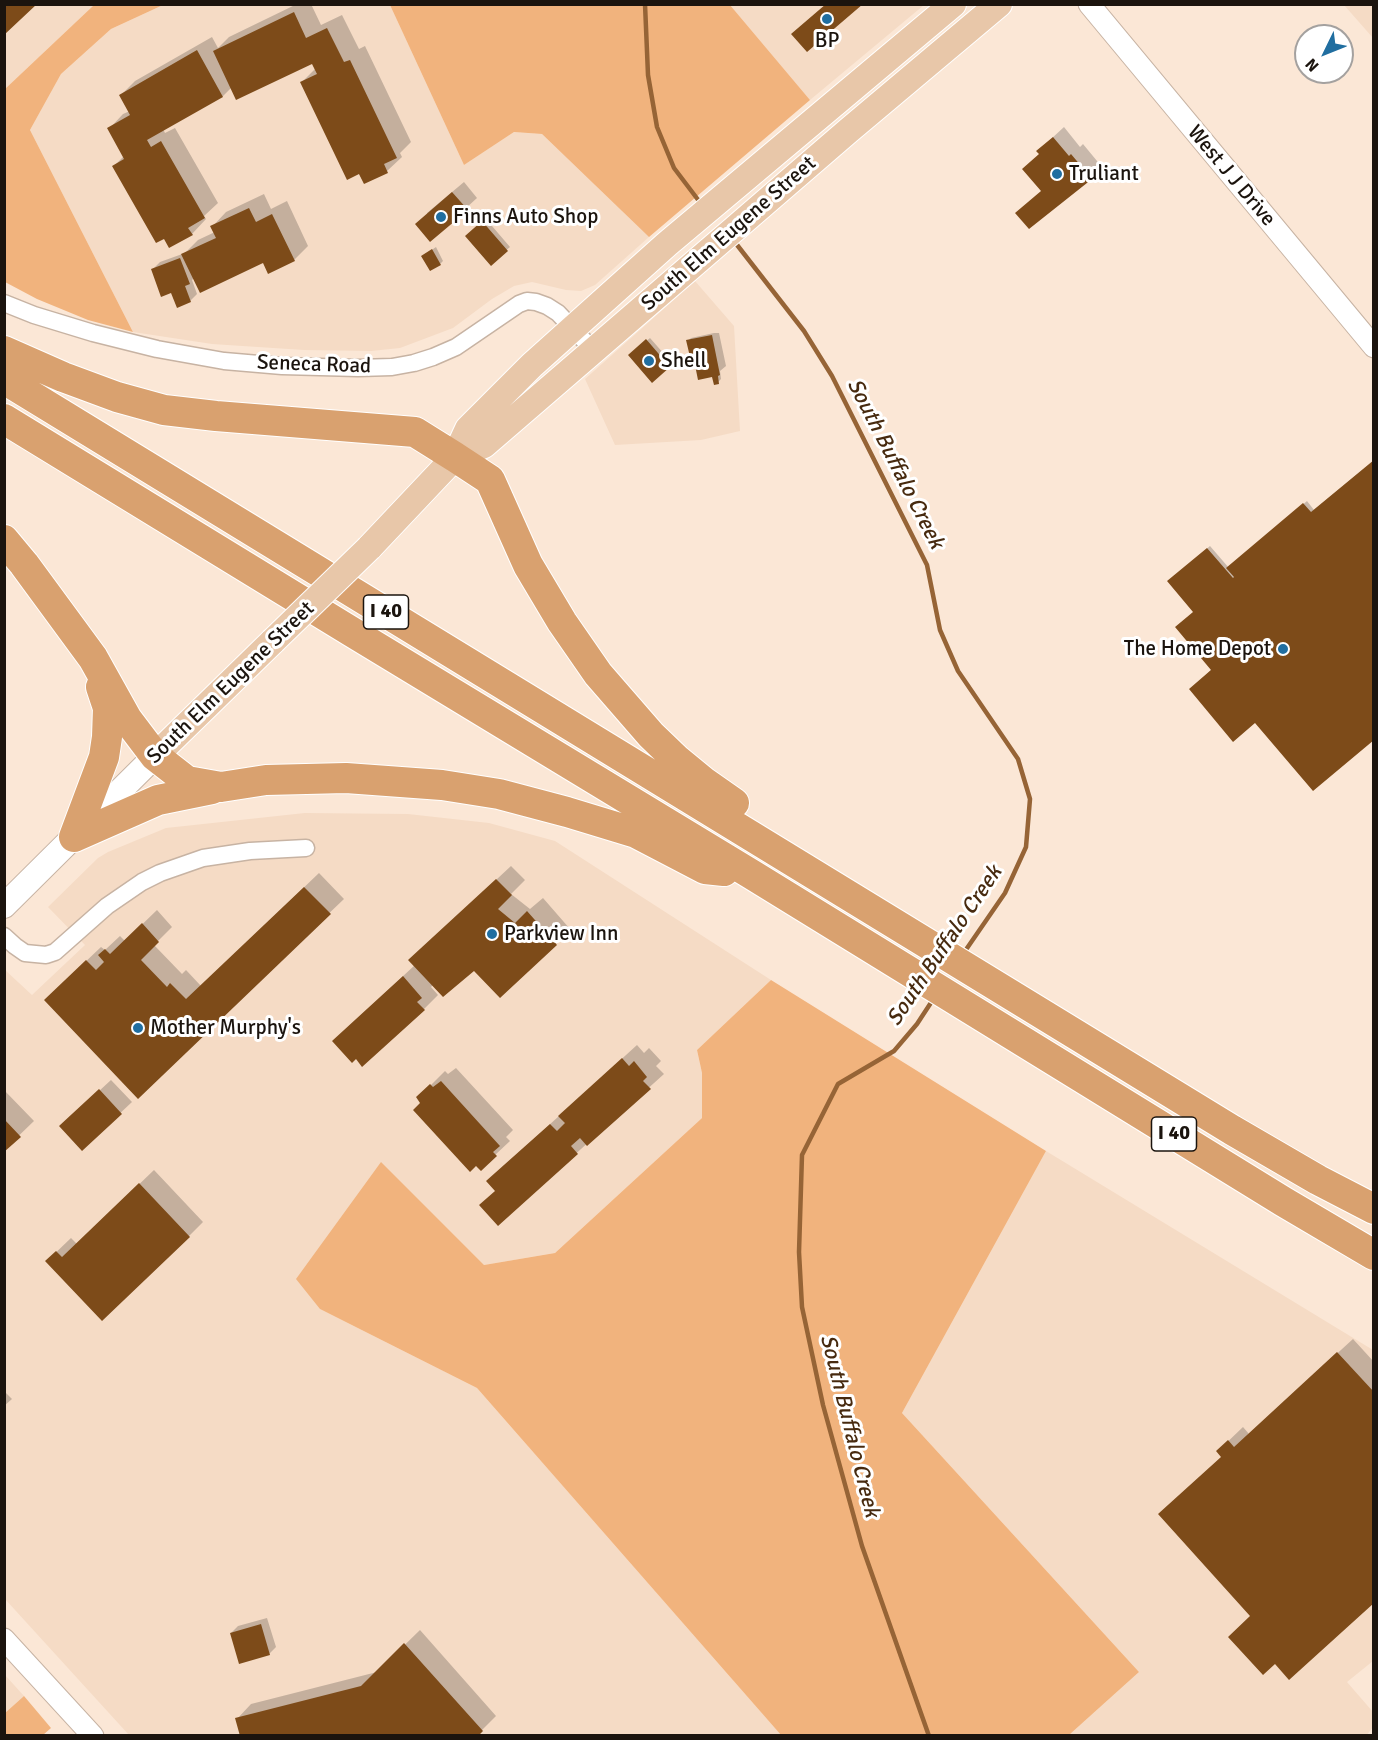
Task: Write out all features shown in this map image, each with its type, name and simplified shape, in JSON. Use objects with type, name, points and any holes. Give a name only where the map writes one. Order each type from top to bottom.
[{"type":"highway","points":[[4,351],[117,397],[164,410],[415,432],[455,456],[490,480],[528,565],[562,622],[598,674],[636,719],[676,759],[739,806],[768,845]]},
{"type":"highway","name":"I 40","points":[[4,379],[1233,1130],[1318,1180],[1374,1209]]},
{"type":"highway","name":"I 40","points":[[4,419],[1374,1255]]},
{"type":"highway","points":[[4,540],[93,658],[127,719],[155,756],[188,781],[221,787]]},
{"type":"highway","points":[[74,837],[104,757],[107,737],[108,708],[93,658]]},
{"type":"highway","points":[[74,837],[158,800],[266,780],[346,778],[442,785],[499,794],[636,833],[705,869],[751,874]]},
{"type":"main road","name":"South Elm Eugene Street","points":[[4,906],[369,548],[455,456],[468,429],[532,365],[667,244],[953,4]]},
{"type":"main road","name":"South Elm Eugene Street","points":[[455,456],[484,445],[886,98],[999,4]]},
{"type":"street","name":"West J J Drive","points":[[1089,4],[1371,339]]},
{"type":"street","name":"Seneca Road","points":[[4,303],[33,315],[157,349],[224,361],[282,366],[358,368],[392,367],[414,363],[456,347],[508,311],[527,301],[547,306],[558,313],[594,351]]},
{"type":"street","points":[[4,936],[25,953],[46,955],[55,952],[120,896],[142,882],[170,869],[203,858],[250,851],[306,848]]},
{"type":"street","points":[[4,1639],[93,1736]]},
{"type":"shaded area","points":[[5,5],[94,5],[5,89]]},
{"type":"shaded area","points":[[94,5],[163,5],[111,29],[61,74],[30,130],[133,332],[88,320],[37,299],[5,282],[5,89]]},
{"type":"shaded area","points":[[163,5],[390,5],[464,165],[514,132],[542,134],[649,237],[595,285],[581,291],[532,282],[514,286],[453,328],[400,348],[371,351],[304,350],[212,344],[133,332],[30,130],[61,74],[111,29]]},
{"type":"shaded area","points":[[390,5],[730,5],[810,100],[649,237],[542,134],[514,132],[464,165]]},
{"type":"shaded area","points":[[730,5],[924,5],[810,100]]},
{"type":"shaded area","points":[[1344,5],[1373,5],[1373,38]]},
{"type":"shaded area","points":[[695,281],[734,326],[740,431],[701,440],[615,445],[585,379]]},
{"type":"shaded area","points":[[305,813],[408,814],[489,823],[555,841],[771,980],[697,1050],[702,1073],[702,1118],[555,1253],[484,1265],[381,1163],[320,1309],[477,1388],[781,1735],[129,1735],[5,1599],[4,969],[32,995],[85,945],[48,907],[98,858],[108,852],[166,828]]},
{"type":"shaded area","points":[[771,980],[1046,1151],[902,1413],[1139,1672],[1069,1735],[781,1735],[477,1388],[320,1309],[296,1279],[381,1162],[484,1265],[555,1253],[702,1118],[702,1073],[697,1050]]},
{"type":"shaded area","points":[[1046,1151],[1373,1350],[1373,1661],[1347,1682],[1373,1712],[1373,1727],[1366,1736],[1069,1735],[1139,1672],[902,1413]]},
{"type":"shaded area","points":[[5,1675],[24,1696],[5,1713]]},
{"type":"shaded area","points":[[24,1696],[51,1728],[43,1735],[5,1735],[5,1713]]},
{"type":"building","points":[[4,4],[37,4],[4,35]]},
{"type":"building","name":"BP","points":[[826,4],[863,4],[807,52],[791,34]]},
{"type":"building","points":[[294,12],[306,38],[327,28],[344,62],[350,60],[397,158],[384,164],[388,173],[364,184],[359,174],[347,180],[300,82],[317,74],[312,64],[236,100],[213,51]]},
{"type":"building","points":[[197,50],[223,97],[147,140],[151,147],[161,141],[205,218],[188,228],[193,235],[169,248],[164,239],[156,243],[112,166],[124,159],[107,128],[130,115],[119,95]]},
{"type":"building","name":"Truliant","points":[[1053,137],[1092,179],[1029,229],[1015,213],[1041,191],[1022,169],[1039,154],[1036,151]]},
{"type":"building","name":"Finns Auto Shop","points":[[452,192],[468,210],[430,242],[415,224]]},
{"type":"building","points":[[249,208],[256,222],[272,214],[295,261],[268,274],[263,263],[200,293],[181,254],[216,238],[210,226]]},
{"type":"building","points":[[482,221],[508,251],[491,266],[465,236]]},
{"type":"building","points":[[432,249],[441,265],[430,271],[421,256]]},
{"type":"building","points":[[180,258],[190,284],[185,286],[191,302],[177,308],[171,293],[161,297],[151,269]]},
{"type":"building","points":[[712,335],[720,375],[718,376],[719,384],[714,385],[712,377],[698,380],[694,360],[691,361],[686,340]]},
{"type":"building","name":"Shell","points":[[646,339],[670,367],[652,383],[628,355]]},
{"type":"building","name":"The Home Depot","points":[[1374,460],[1374,740],[1313,791],[1255,723],[1233,742],[1189,689],[1211,670],[1175,627],[1193,612],[1167,581],[1207,548],[1233,578],[1226,568],[1303,503],[1311,512]]},
{"type":"building","name":"Parkview Inn","points":[[496,879],[512,895],[498,909],[515,923],[527,911],[557,945],[500,998],[474,971],[443,997],[408,960]]},
{"type":"building","points":[[304,887],[331,914],[138,1099],[44,1000],[86,960],[96,970],[104,962],[98,955],[105,949],[110,954],[142,923],[159,942],[141,960],[167,987],[170,983],[186,999]]},
{"type":"building","points":[[403,976],[422,998],[417,1002],[425,1010],[362,1067],[356,1059],[352,1063],[332,1041]]},
{"type":"building","points":[[622,1058],[629,1066],[634,1061],[647,1077],[643,1081],[651,1089],[587,1146],[580,1138],[571,1146],[578,1154],[498,1226],[479,1205],[495,1191],[486,1181],[550,1124],[557,1131],[565,1123],[558,1116]]},
{"type":"building","points":[[441,1081],[500,1146],[493,1152],[497,1156],[481,1171],[476,1166],[470,1172],[413,1110],[420,1103],[416,1097],[430,1084],[433,1087]]},
{"type":"building","points":[[99,1089],[122,1114],[82,1151],[59,1126]]},
{"type":"building","points":[[4,1119],[21,1137],[4,1152]]},
{"type":"building","points":[[139,1183],[190,1237],[102,1321],[45,1261],[56,1251],[62,1257]]},
{"type":"building","points":[[1337,1352],[1374,1392],[1374,1603],[1289,1680],[1275,1664],[1263,1675],[1228,1637],[1250,1616],[1158,1514],[1221,1457],[1216,1451],[1228,1440],[1234,1447]]},
{"type":"building","points":[[261,1624],[270,1655],[239,1664],[230,1633]]},
{"type":"building","points":[[404,1643],[483,1731],[478,1736],[240,1736],[235,1718],[361,1686]]},
{"type":"waterway","name":"South Buffalo Creek","points":[[645,4],[648,75],[657,127],[674,168],[702,205]]},
{"type":"waterway","name":"South Buffalo Creek","points":[[734,241],[804,331],[832,376],[927,565],[940,630],[958,671],[1018,759],[1030,799],[1026,847],[1005,893],[963,954]]},
{"type":"waterway","name":"South Buffalo Creek","points":[[929,1736],[862,1546],[823,1405],[802,1307],[799,1252],[802,1155],[838,1084],[894,1051],[917,1024],[934,998]]},
{"type":"place","name":"BP","points":[[827,19]]},
{"type":"place","name":"Truliant","points":[[1057,174]]},
{"type":"place","name":"Finns Auto Shop","points":[[441,217]]},
{"type":"place","name":"Shell","points":[[649,361]]},
{"type":"place","name":"The Home Depot","points":[[1283,649]]},
{"type":"place","name":"Parkview Inn","points":[[492,934]]},
{"type":"place","name":"Mother Murphy's","points":[[138,1028]]}]
